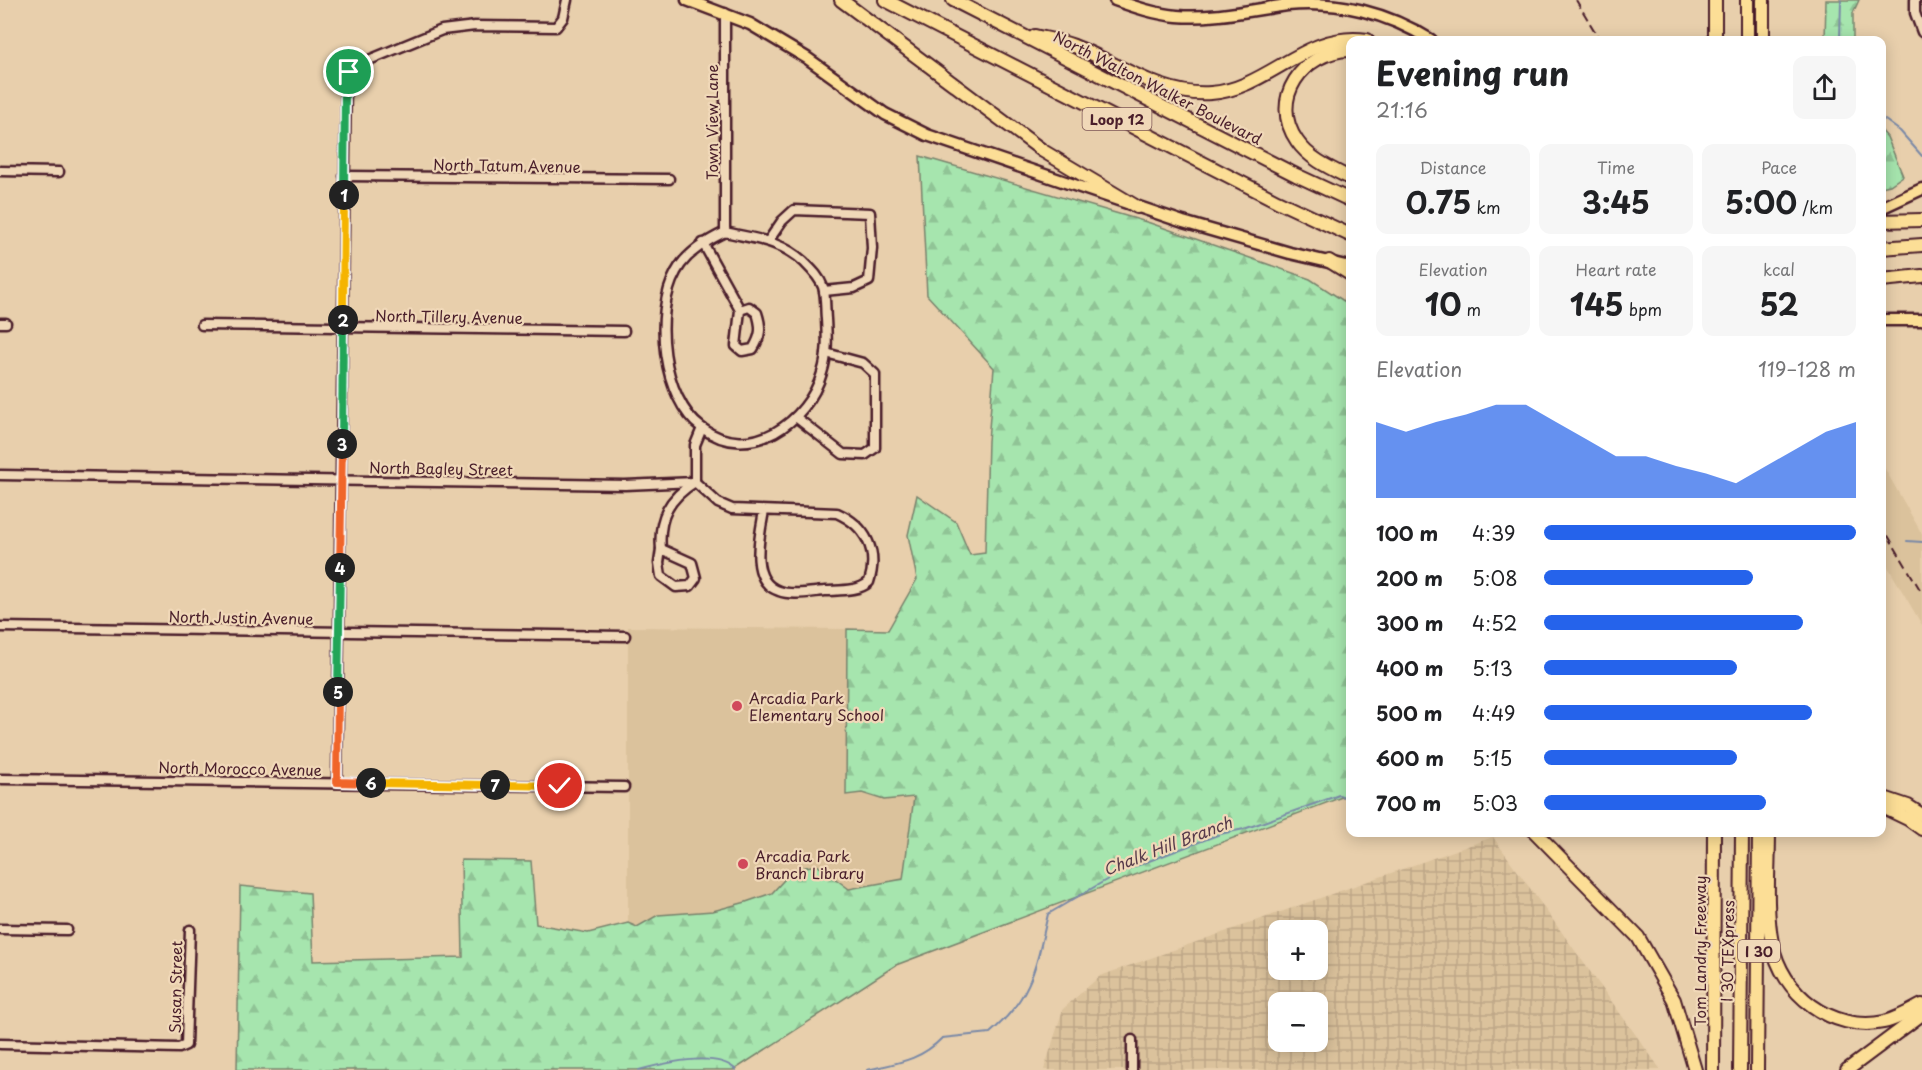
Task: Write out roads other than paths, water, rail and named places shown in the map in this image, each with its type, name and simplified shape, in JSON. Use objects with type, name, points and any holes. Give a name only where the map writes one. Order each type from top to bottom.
[{"type":"highway","points":[[841,0],[1043,151],[1137,207]]},
{"type":"highway","name":"Loop 12","points":[[885,0],[1277,201],[1346,233]]},
{"type":"highway","name":"North Walton Walker Boulevard","points":[[953,0],[1296,175],[1346,198]]},
{"type":"highway","points":[[1715,0],[1715,36]]},
{"type":"highway","points":[[1747,0],[1747,36]]},
{"type":"highway","points":[[1762,0],[1762,36]]},
{"type":"highway","points":[[1015,31],[1073,45],[1134,73],[1193,94],[1232,90],[1252,82],[1318,45],[1346,39]]},
{"type":"highway","points":[[1346,51],[1327,54],[1313,60],[1305,67],[1295,78],[1287,99],[1287,114],[1297,142],[1310,155],[1346,176]]},
{"type":"highway","points":[[1886,221],[1922,220]]},
{"type":"highway","points":[[1886,248],[1922,244]]},
{"type":"highway","points":[[1329,261],[1346,272]]},
{"type":"highway","points":[[1886,280],[1922,276]]},
{"type":"highway","points":[[1886,803],[1922,815]]},
{"type":"highway","points":[[1886,803],[1922,830]]},
{"type":"highway","points":[[1540,837],[1638,938],[1674,1000],[1695,1070]]},
{"type":"highway","name":"Tom Landry Freeway","points":[[1713,1070],[1714,837]]},
{"type":"highway","name":"I 30 TEXpress","points":[[1740,1070],[1742,837]]},
{"type":"highway","name":"I 30","points":[[1757,1070],[1758,837]]},
{"type":"highway","points":[[1769,837],[1772,945],[1781,970],[1794,989],[1824,1014],[1848,1022],[1884,1022],[1922,1005]]},
{"type":"highway","points":[[1847,1070],[1922,1014]]},
{"type":"main road","points":[[687,0],[725,13],[775,38],[885,114],[927,135],[1137,207],[1236,238],[1346,266]]},
{"type":"main road","points":[[1115,0],[1148,11],[1176,16],[1205,16],[1290,5],[1330,4],[1384,16],[1411,27],[1425,36]]},
{"type":"main road","points":[[1886,206],[1922,189]]},
{"type":"main road","points":[[1886,320],[1922,320]]},
{"type":"street","points":[[337,782],[345,89],[349,72],[364,62],[450,28],[556,27],[563,18],[567,0]]},
{"type":"street","points":[[1915,0],[1915,13],[1922,32]]},
{"type":"street","name":"Town View Lane","points":[[724,232],[725,13]]},
{"type":"street","points":[[0,171],[59,172]]},
{"type":"street","name":"North Tatum Avenue","points":[[344,176],[669,179]]},
{"type":"street","points":[[770,240],[782,220],[794,210],[870,213],[872,248],[869,281],[854,288],[824,291]]},
{"type":"street","points":[[724,232],[770,240],[792,251],[814,272],[824,291],[826,353],[821,378],[797,418],[780,431],[747,442],[724,438],[702,428],[687,410],[670,378],[663,343],[670,282],[677,269],[703,243],[724,232]]},
{"type":"street","points":[[703,243],[740,310],[736,345],[742,351],[753,349],[760,336],[758,313],[749,307],[740,310]]},
{"type":"street","name":"North Tillery Avenue","points":[[202,326],[624,331]]},
{"type":"street","points":[[797,418],[843,454],[865,455],[875,447],[875,374],[863,363],[826,353]]},
{"type":"street","points":[[694,482],[695,445],[702,428]]},
{"type":"street","name":"North Bagley Street","points":[[0,475],[625,485],[694,482]]},
{"type":"street","points":[[694,482],[718,503],[732,509],[837,513],[849,518],[860,528],[870,544],[873,568],[869,582],[856,588],[813,592],[780,592],[772,588],[760,568],[758,542],[764,511]]},
{"type":"street","points":[[661,549],[692,563],[696,578],[690,586],[676,587],[661,576],[658,563],[661,549],[659,534],[675,494],[694,482]]},
{"type":"street","name":"North Justin Avenue","points":[[0,627],[625,636]]},
{"type":"street","name":"North Morocco Avenue","points":[[0,778],[624,786]]},
{"type":"street","points":[[0,929],[68,930]]},
{"type":"street","name":"Susan Street","points":[[0,1044],[179,1048],[186,1045],[190,930]]},
{"type":"street","points":[[1132,1040],[1132,1070]]},
{"type":"waterway","name":"Chalk Hill Branch","points":[[1840,36],[1841,0]]},
{"type":"waterway","name":"Chalk Hill Branch","points":[[1886,121],[1900,131],[1922,156]]},
{"type":"waterway","name":"Chalk Hill Branch","points":[[1907,541],[1922,542]]},
{"type":"waterway","name":"Chalk Hill Branch","points":[[867,1070],[916,1056],[934,1046],[942,1038],[990,1033],[1016,1006],[1031,979],[1048,914],[1120,872],[1220,834],[1244,829],[1339,795],[1346,798]]},
{"type":"waterway","name":"Chalk Hill Branch","points":[[639,1070],[662,1064],[703,1059],[727,1064],[736,1070]]},
{"type":"railway","points":[[1576,0],[1598,36]]},
{"type":"railway","points":[[1886,532],[1922,593]]},
{"type":"place","name":"Arcadia Park Elementary School","points":[[737,706]]},
{"type":"place","name":"Arcadia Park Branch Library","points":[[743,864]]}]
